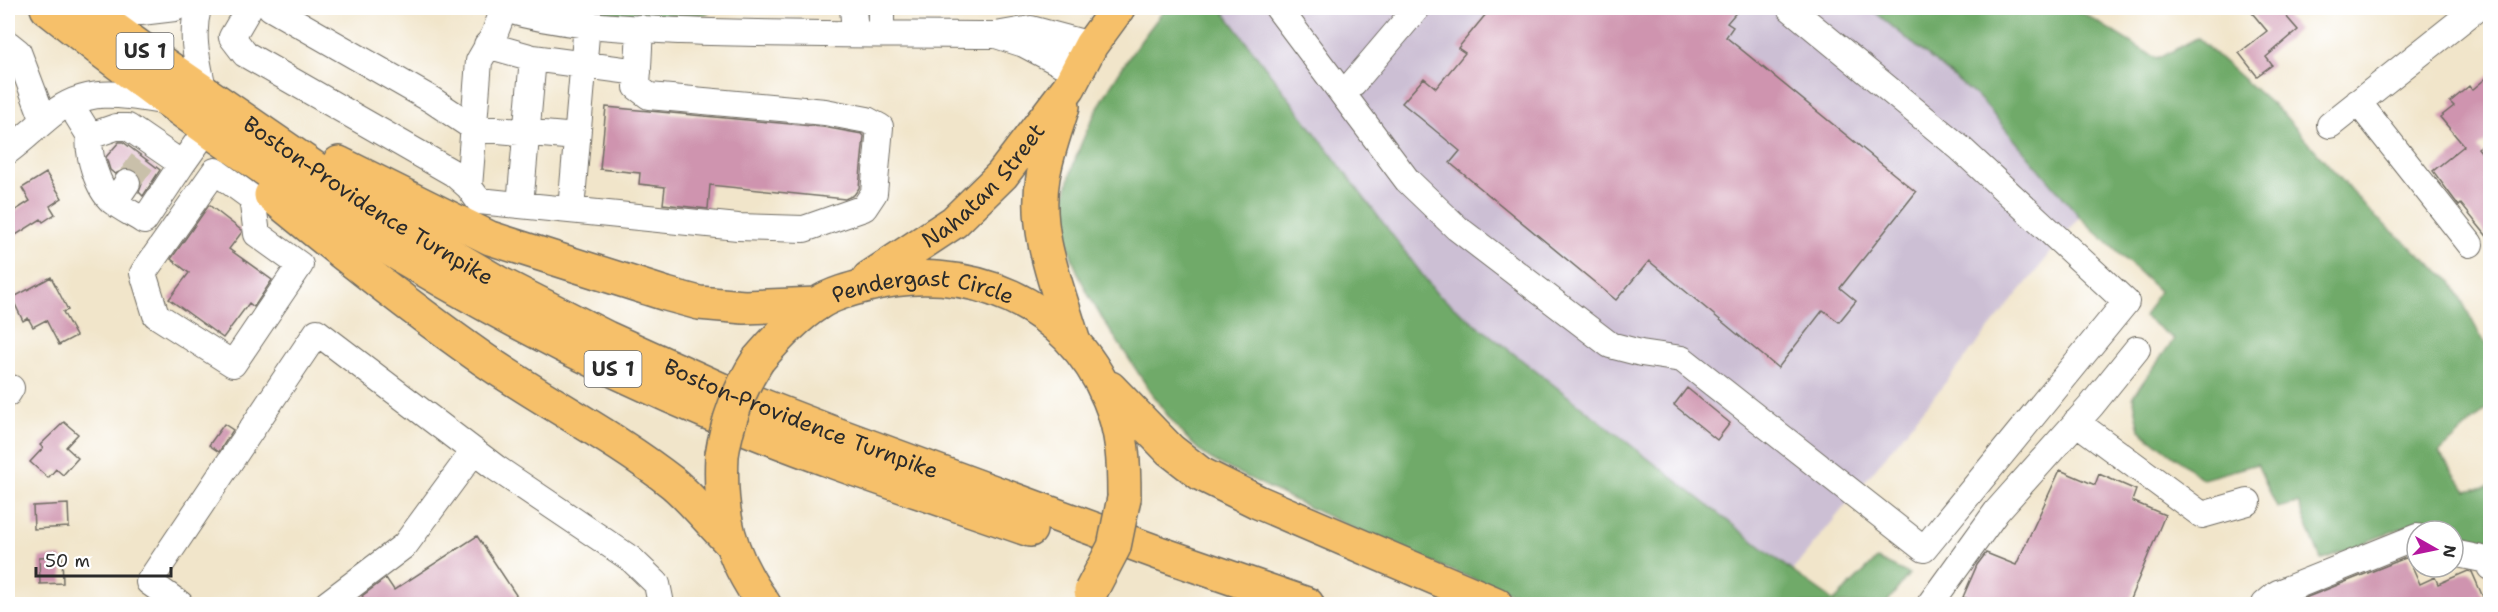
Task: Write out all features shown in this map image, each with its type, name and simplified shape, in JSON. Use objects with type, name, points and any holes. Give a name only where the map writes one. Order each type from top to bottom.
[{"type":"main road","name":"Boston-Providence Turnpike","points":[[47,8],[207,129],[349,225],[513,320],[648,386],[723,419],[840,464],[1243,604]]},
{"type":"main road","name":"Nahatan Street","points":[[852,289],[940,231],[976,202],[1002,175],[1079,68],[1118,8]]},
{"type":"main road","name":"Boston-Providence Turnpike","points":[[89,10],[204,93],[378,211],[497,282],[607,338],[722,390],[833,433],[1147,549],[1307,604]]},
{"type":"main road","name":"Nahatan Street","points":[[1074,344],[1044,245],[1040,213],[1042,177],[1079,68]]},
{"type":"main road","points":[[204,93],[359,174],[500,241],[699,303],[744,307],[817,304]]},
{"type":"main road","points":[[207,129],[257,192],[443,330],[620,445],[675,485],[730,542]]},
{"type":"main road","name":"Pendergast Circle","points":[[754,597],[730,542],[720,483],[722,455],[729,426],[748,376],[774,341],[817,304],[852,289],[894,278],[930,276],[985,286],[1013,297],[1047,319],[1074,344],[1096,373],[1110,401],[1120,435],[1124,462],[1124,498],[1114,547],[1087,598]]},
{"type":"main road","points":[[1096,373],[1170,450],[1201,474],[1258,502],[1496,604]]},
{"type":"street","points":[[89,10],[141,12],[174,8]]},
{"type":"street","points":[[198,8],[194,22],[194,40],[204,93]]},
{"type":"street","points":[[577,137],[474,128],[432,100],[254,8],[232,37],[245,54],[453,173],[470,187],[479,201],[738,227],[804,229],[864,208],[874,193],[880,127],[867,120],[825,112],[649,96],[637,87],[640,28]]},
{"type":"street","points":[[470,187],[479,61],[494,35],[503,8],[524,15],[587,24],[718,33],[996,35],[1031,29],[1079,68]]},
{"type":"street","points":[[853,8],[855,33]]},
{"type":"street","points":[[881,8],[881,34]]},
{"type":"street","points":[[1278,8],[1407,180],[1457,228],[1610,345],[1641,353],[1683,359],[1924,549],[2126,302],[1960,148],[1790,8]]},
{"type":"street","points":[[1344,94],[1416,8]]},
{"type":"street","points":[[2330,125],[2477,8]]},
{"type":"street","points":[[570,210],[587,24]]},
{"type":"street","points":[[8,44],[18,52],[44,121]]},
{"type":"street","points":[[487,45],[533,58],[638,72]]},
{"type":"street","points":[[520,206],[533,58]]},
{"type":"street","points":[[8,151],[53,113],[97,94],[119,93],[171,102]]},
{"type":"street","points":[[2358,102],[2470,244]]},
{"type":"street","points":[[70,104],[90,136],[88,145],[91,163],[110,200],[120,192],[144,221],[207,129]]},
{"type":"street","points":[[90,136],[116,127],[128,127],[149,151],[183,164]]},
{"type":"street","points":[[215,171],[257,192],[257,234],[300,265],[233,364],[156,315],[143,273],[215,171]]},
{"type":"street","points":[[180,604],[149,582],[318,332],[474,451],[631,559],[657,584],[661,604]]},
{"type":"street","points":[[1930,604],[1997,511],[2137,349]]},
{"type":"street","points":[[2076,422],[2202,515],[2247,502]]},
{"type":"street","points":[[335,602],[405,545],[474,451]]},
{"type":"street","points":[[2265,604],[2278,593],[2405,542]]},
{"type":"street","points":[[2465,555],[2487,560],[2490,567]]},
{"type":"shaded area","points":[[1221,8],[1870,8],[1981,100],[2080,217],[1792,571],[1436,293]]},
{"type":"green space","points":[[569,8],[713,8],[706,14],[654,16]]},
{"type":"green space","points":[[1166,8],[1221,8],[1436,293],[1792,571],[1834,601],[1877,559],[1909,574],[1886,604],[1545,604],[1439,566],[1370,536],[1207,457],[1187,439],[1163,409],[1091,300],[1075,267],[1064,215],[1071,172],[1091,122],[1134,50]]},
{"type":"green space","points":[[1870,8],[2075,8],[2157,59],[2197,38],[2285,116],[2372,214],[2452,282],[2482,339],[2490,348],[2490,406],[2439,453],[2467,491],[2490,486],[2490,547],[2465,539],[2465,519],[2405,519],[2405,527],[2321,560],[2298,503],[2277,508],[2257,464],[2203,479],[2140,430],[2133,396],[2174,339],[2144,317],[2159,291],[2080,217],[1981,100]]},
{"type":"building","points":[[1491,8],[1740,8],[1727,23],[1733,27],[1726,37],[1916,192],[1840,288],[1856,301],[1839,322],[1823,310],[1778,368],[1649,261],[1616,300],[1450,163],[1460,151],[1402,103],[1424,78],[1436,88],[1465,53],[1458,48]]},
{"type":"building","points":[[2248,8],[2279,8],[2298,30],[2266,57],[2272,65],[2257,76],[2239,53],[2267,31]]},
{"type":"building","points":[[2490,75],[2490,138],[2478,148],[2490,163],[2490,240],[2461,204],[2459,206],[2433,171],[2464,146],[2440,117],[2454,106],[2450,102],[2469,86],[2472,90]]},
{"type":"building","points":[[606,107],[823,127],[862,134],[864,136],[859,188],[854,195],[845,199],[710,185],[708,209],[663,204],[665,187],[639,184],[640,173],[600,169]]},
{"type":"building","points":[[119,142],[123,142],[160,170],[143,196],[139,192],[142,184],[136,171],[128,168],[115,174],[110,170],[106,157]]},
{"type":"building","points":[[46,173],[62,198],[50,206],[55,214],[43,222],[41,219],[8,240],[8,215],[30,201],[22,188]]},
{"type":"building","points":[[209,205],[242,232],[229,249],[272,280],[254,307],[249,303],[223,338],[169,299],[189,273],[171,259]]},
{"type":"building","points":[[51,277],[68,310],[63,312],[76,336],[59,345],[46,320],[33,327],[28,318],[23,321],[12,298]]},
{"type":"building","points":[[1687,388],[1730,423],[1717,440],[1674,405]]},
{"type":"building","points":[[64,422],[78,434],[66,447],[78,458],[63,475],[56,469],[48,478],[30,462],[43,448],[40,445]]},
{"type":"building","points":[[224,424],[233,430],[219,452],[209,445]]},
{"type":"building","points":[[2060,470],[2095,485],[2099,474],[2136,490],[2132,501],[2165,515],[2128,604],[1981,604],[1963,597],[1977,565],[1986,553],[2016,565]]},
{"type":"building","points":[[68,504],[69,527],[34,529],[33,506]]},
{"type":"building","points":[[477,536],[522,604],[368,604],[362,596],[386,578],[394,590]]},
{"type":"building","points":[[62,556],[63,583],[40,584],[39,557]]},
{"type":"building","points":[[2405,558],[2405,579],[2418,579],[2420,584],[2431,579],[2436,579],[2438,584],[2450,579],[2465,579],[2465,572],[2472,572],[2486,604],[2290,604]]},
{"type":"tunnel","points":[[127,183],[145,158]]}]
